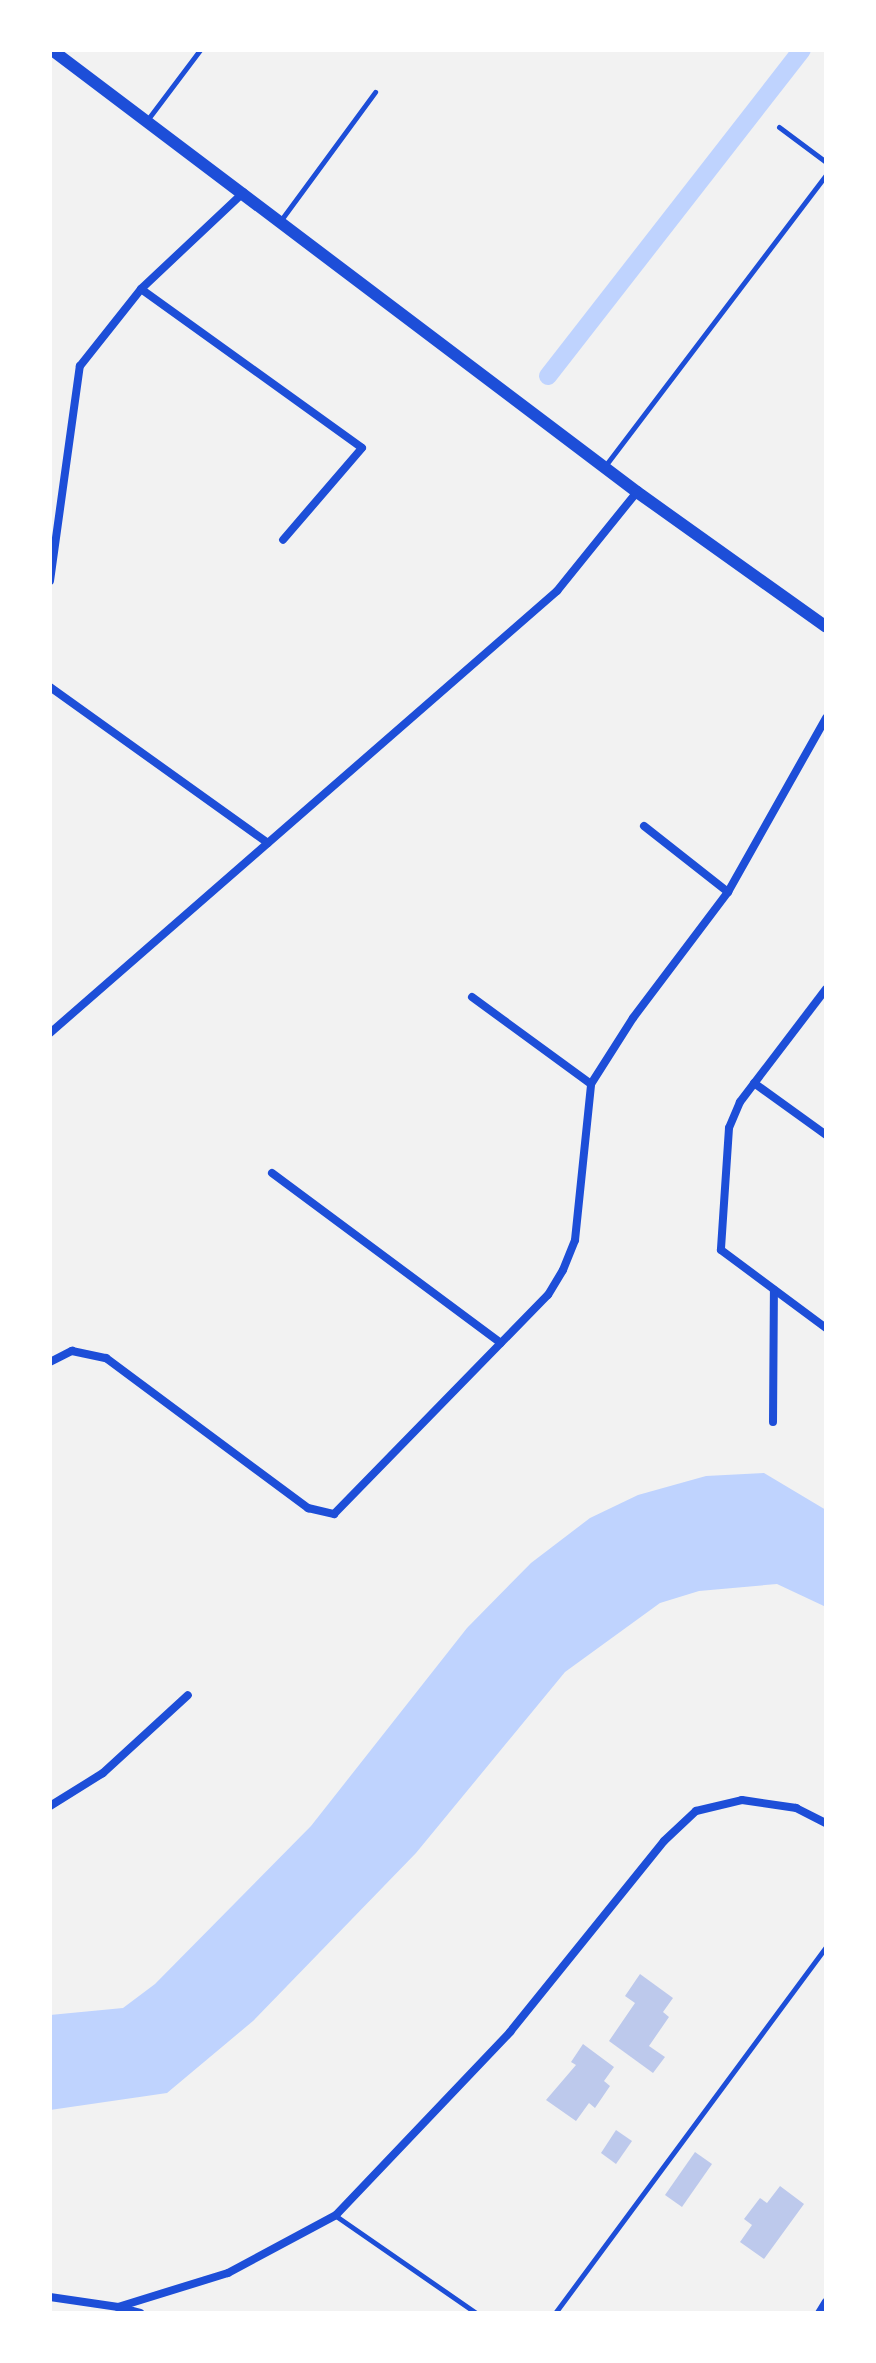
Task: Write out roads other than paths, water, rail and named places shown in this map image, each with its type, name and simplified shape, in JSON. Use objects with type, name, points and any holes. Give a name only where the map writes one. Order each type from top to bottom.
[{"type":"street","points":[[52,50],[245,192],[637,492],[826,627]]},
{"type":"street","points":[[50,581],[80,366],[141,289],[245,192]]},
{"type":"street","points":[[141,289],[362,448],[283,540]]},
{"type":"street","points":[[50,1033],[557,591],[637,492]]},
{"type":"street","points":[[50,687],[268,843]]},
{"type":"street","points":[[50,1362],[72,1351],[106,1358],[308,1508],[334,1514],[548,1295],[575,1240],[591,1084],[633,1018],[728,892],[826,718]]},
{"type":"street","points":[[644,826],[728,892]]},
{"type":"street","points":[[826,989],[740,1102],[727,1141],[721,1250],[826,1328]]},
{"type":"street","points":[[472,997],[591,1084]]},
{"type":"street","points":[[754,1083],[826,1135]]},
{"type":"street","points":[[272,1173],[501,1343]]},
{"type":"street","points":[[773,1422],[774,1290]]},
{"type":"street","points":[[50,1806],[103,1773],[188,1695]]},
{"type":"street","points":[[118,2307],[228,2273],[336,2215],[510,2032],[664,1841],[696,1811],[742,1800],[796,1808],[826,1823]]},
{"type":"street","points":[[50,2297],[140,2313]]},
{"type":"street","points":[[819,2313],[826,2302]]},
{"type":"lane","points":[[148,119],[200,50]]},
{"type":"lane","points":[[281,220],[375,92]]},
{"type":"lane","points":[[779,127],[826,162]]},
{"type":"lane","points":[[604,466],[826,175]]},
{"type":"lane","points":[[555,2313],[826,1947]]},
{"type":"lane","points":[[336,2215],[476,2313]]},
{"type":"water","points":[[764,1473],[826,1510],[826,1607],[777,1584],[699,1591],[660,1603],[565,1672],[416,1853],[253,2021],[167,2093],[50,2110],[50,2015],[123,2008],[155,1984],[311,1826],[467,1628],[531,1563],[590,1518],[638,1495],[706,1476]]},
{"type":"waterway","points":[[548,376],[802,50]]}]
